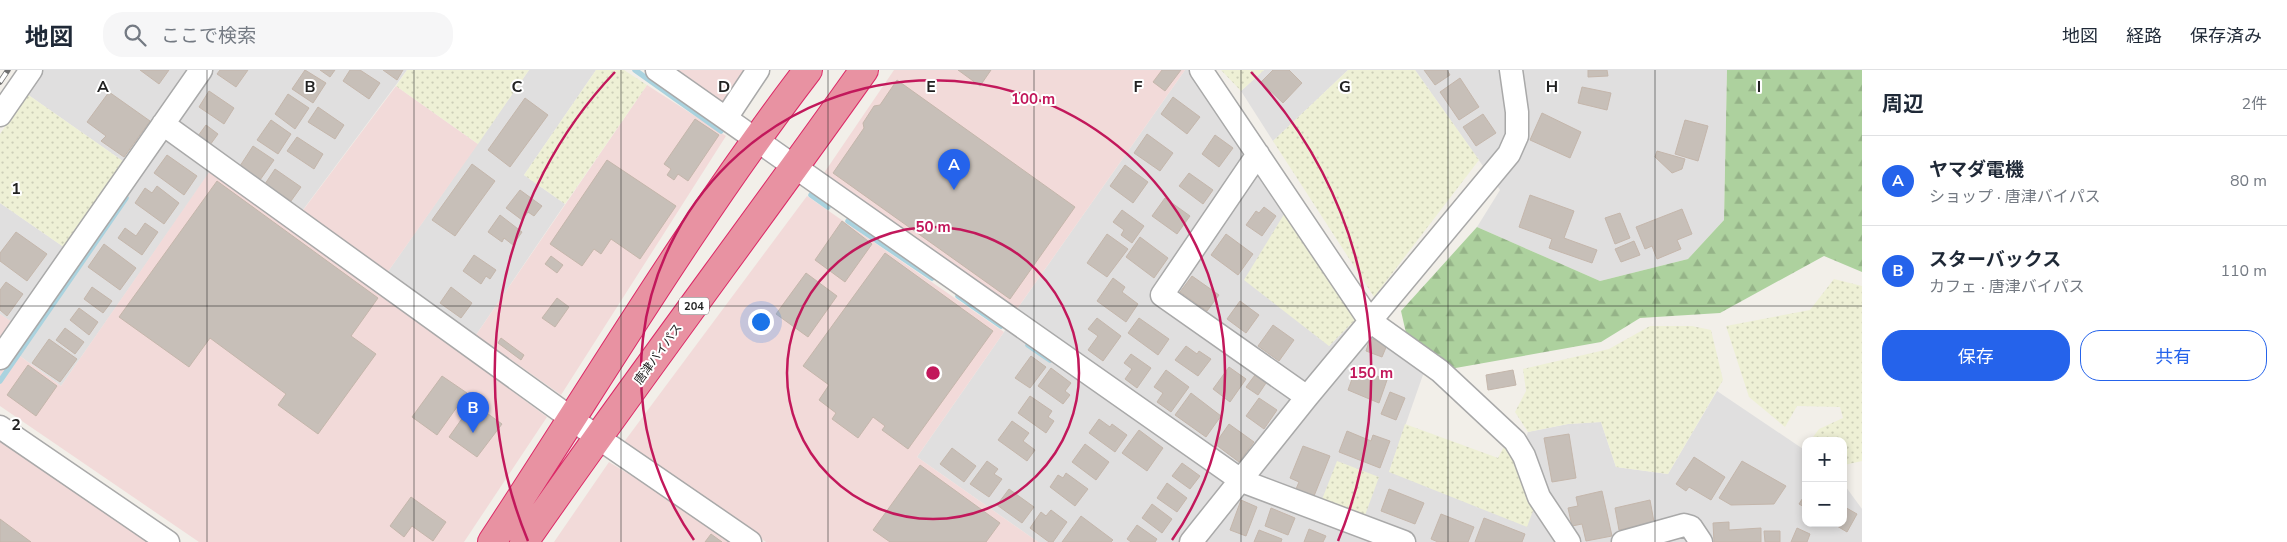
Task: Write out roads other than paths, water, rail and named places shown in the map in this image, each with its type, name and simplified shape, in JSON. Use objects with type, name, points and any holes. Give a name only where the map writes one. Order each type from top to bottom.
[{"type":"highway","points":[[492,542],[573,419],[669,266],[756,138],[808,70]]},
{"type":"highway","name":"唐津バイパス","points":[[524,542],[597,437],[795,168],[864,70]]},
{"type":"street","points":[[0,115],[31,70]]},
{"type":"street","points":[[0,358],[170,129],[201,70]]},
{"type":"street","points":[[657,70],[1242,481],[1404,542]]},
{"type":"street","points":[[726,118],[758,70]]},
{"type":"street","points":[[1201,70],[1370,321],[1440,371],[1515,441],[1524,456],[1539,497],[1569,542]]},
{"type":"street","points":[[1191,542],[1242,481],[1307,397],[1509,154],[1517,136],[1517,112],[1511,70]]},
{"type":"street","points":[[170,129],[597,437],[750,542]]},
{"type":"street","points":[[1258,154],[1162,295],[1307,397]]},
{"type":"street","points":[[0,426],[168,542]]},
{"type":"street","points":[[1623,542],[1684,525],[1692,528],[1701,542]]},
{"type":"waterway","points":[[635,70],[721,131]]},
{"type":"waterway","points":[[811,195],[828,207]]},
{"type":"waterway","points":[[0,381],[126,198]]},
{"type":"waterway","points":[[848,221],[932,278]]},
{"type":"waterway","points":[[958,296],[1001,326]]},
{"type":"waterway","points":[[1028,345],[1050,360]]},
{"type":"railway","points":[[0,82],[8,70]]},
{"type":"place","name":"ヤマダ電機","points":[[954,190]]},
{"type":"place","name":"スターバックス","points":[[473,433]]}]
